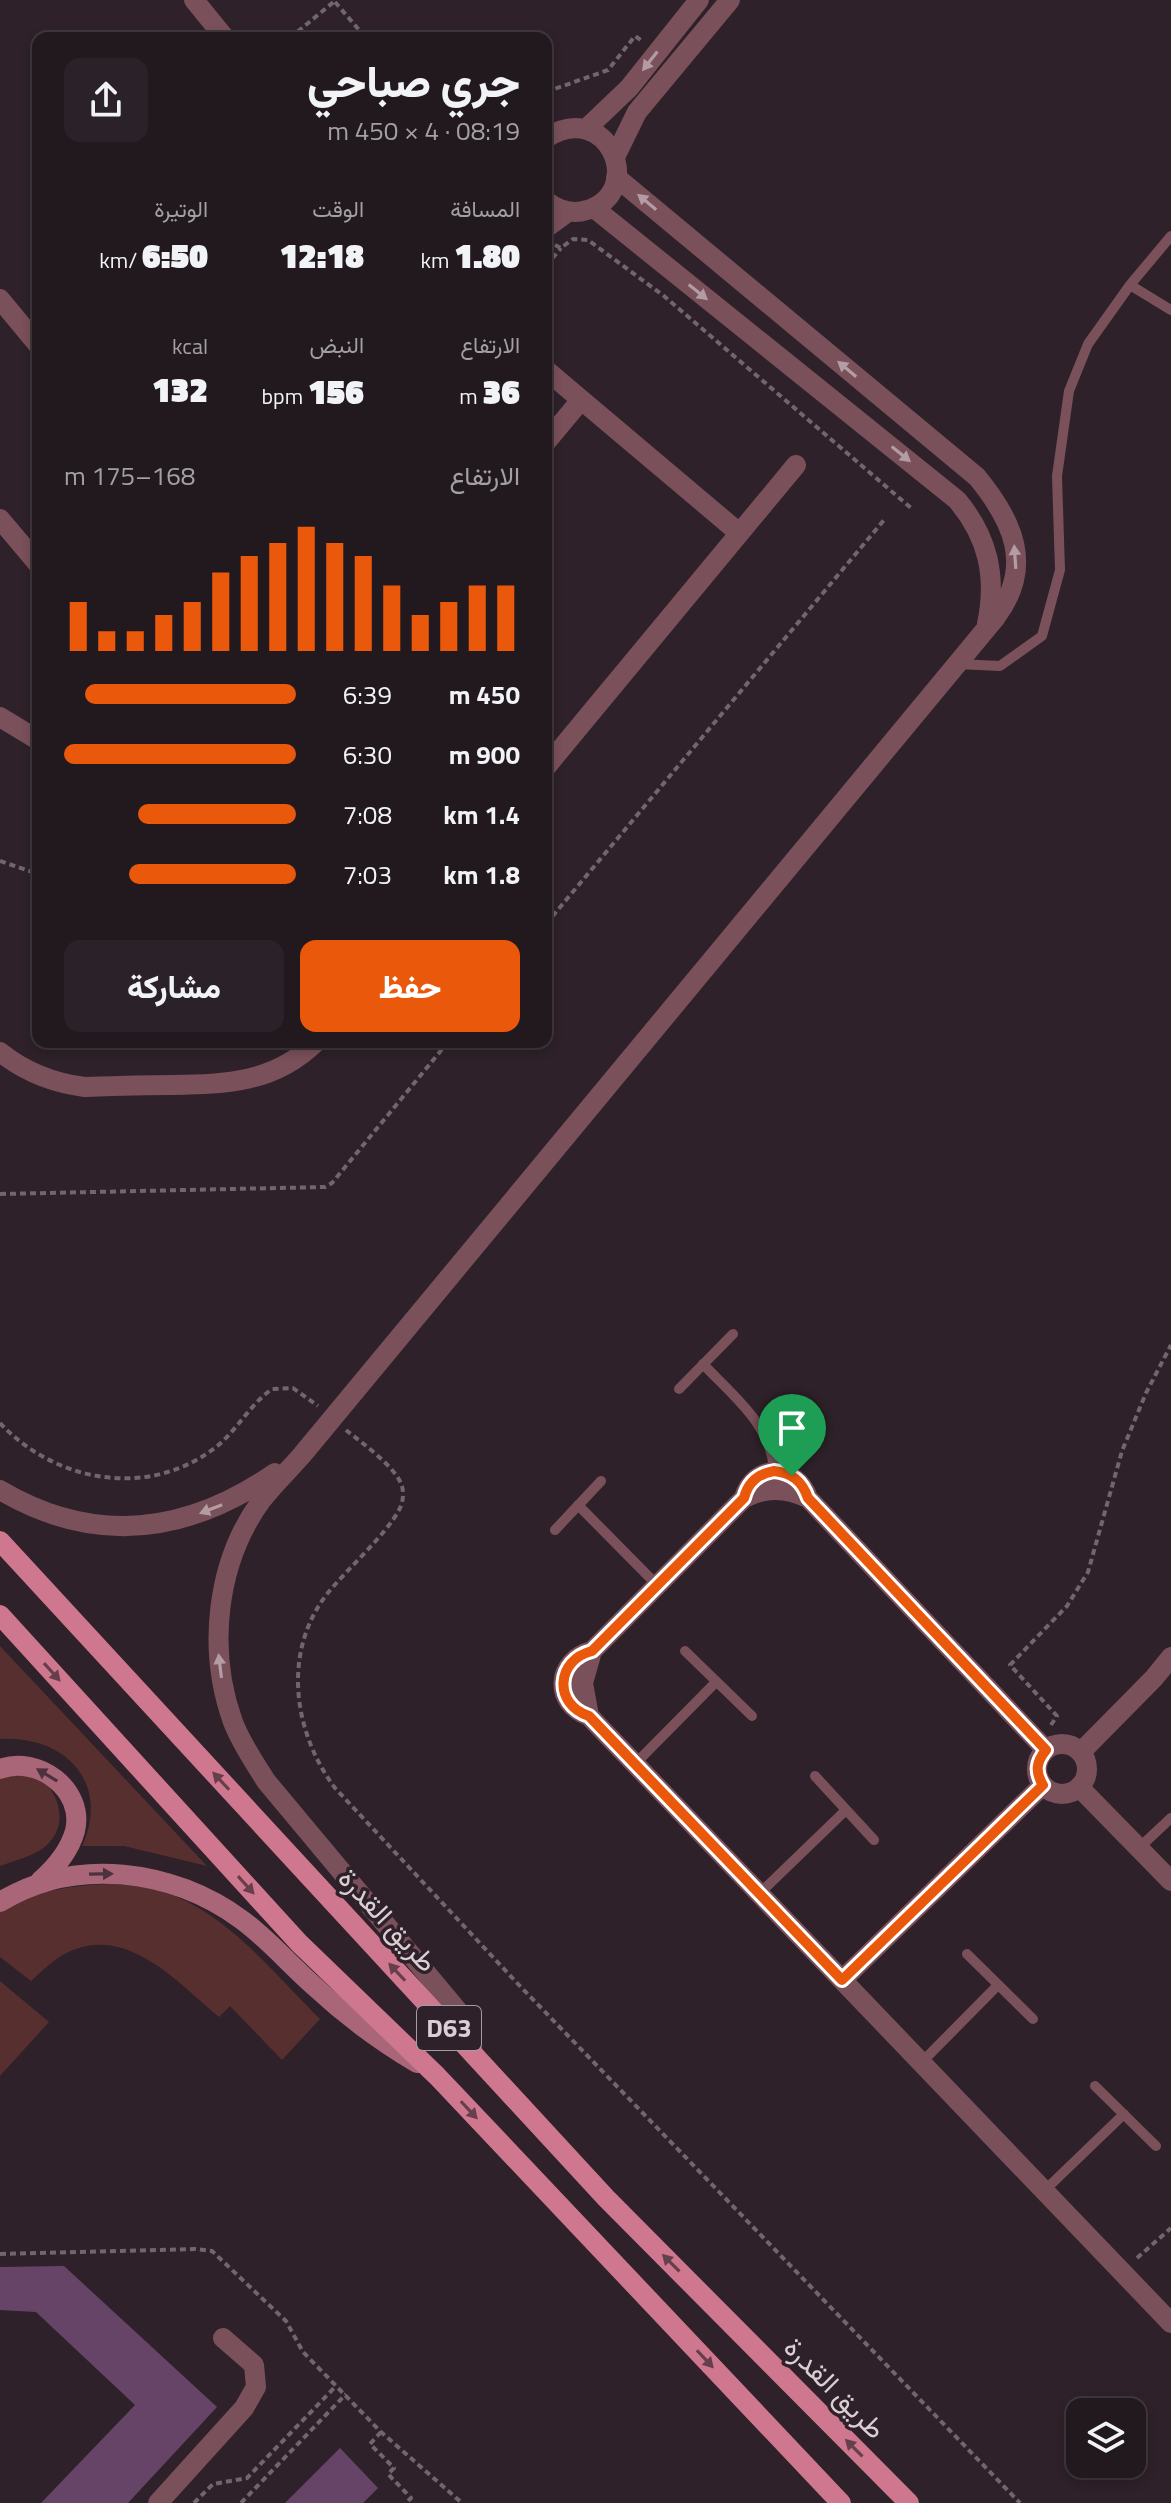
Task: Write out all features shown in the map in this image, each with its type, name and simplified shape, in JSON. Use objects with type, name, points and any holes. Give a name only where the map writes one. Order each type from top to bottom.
[{"type":"main road","name":"طريق القدرة","points":[[0,1541],[606,2198],[909,2503]]},
{"type":"main road","name":"D63","points":[[0,1615],[299,1943],[437,2076],[841,2503]]},
{"type":"street","points":[[194,0],[220,32]]},
{"type":"street","points":[[586,129],[616,102],[699,0]]},
{"type":"street","points":[[552,224],[568,212],[594,208],[609,195],[637,112],[730,0]]},
{"type":"street","points":[[473,2054],[470,2037],[457,2010],[266,1781],[248,1753],[224,1691],[219,1658],[218,1625],[222,1592],[231,1560],[244,1529],[261,1501],[996,617],[1011,594],[1017,568],[1010,527],[977,477],[616,167],[609,144],[598,134],[572,127],[552,134]]},
{"type":"street","points":[[552,204],[568,212]]},
{"type":"street","points":[[594,208],[957,500],[979,531],[986,549],[992,588],[986,626]]},
{"type":"street","points":[[1,302],[32,338]]},
{"type":"street","points":[[552,375],[738,532]]},
{"type":"street","points":[[552,435],[581,400]]},
{"type":"street","points":[[552,760],[796,465]]},
{"type":"street","points":[[0,519],[32,557]]},
{"type":"street","points":[[0,717],[32,736]]},
{"type":"street","points":[[0,1052],[31,1072],[85,1087],[228,1084],[271,1072],[308,1048]]},
{"type":"street","points":[[0,1490],[22,1503],[68,1520],[116,1526],[153,1525],[188,1518],[232,1501],[302,1455]]},
{"type":"street","points":[[1041,1746],[1037,1771],[1043,1785],[1061,1794],[1079,1787],[1088,1770],[1081,1752],[1067,1744],[1041,1746],[808,1498],[799,1482],[792,1476],[774,1471],[766,1472],[751,1482],[744,1498],[592,1651],[583,1653],[569,1665],[562,1682],[572,1707],[589,1716],[1171,2323]]},
{"type":"street","points":[[744,1498],[776,1489],[808,1498]]},
{"type":"street","points":[[1081,1752],[1171,1657]]},
{"type":"street","points":[[0,1769],[15,1765],[40,1769],[60,1783],[73,1804],[75,1829],[69,1845],[61,1860],[37,1884]]},
{"type":"street","points":[[842,1980],[1043,1785]]},
{"type":"street","points":[[1079,1787],[1171,1881]]},
{"type":"street","points":[[0,1902],[37,1884],[84,1874],[108,1873],[155,1880],[200,1895],[251,1927],[345,2013],[437,2076]]},
{"type":"street","points":[[158,2503],[244,2408],[256,2387],[254,2365],[223,2338]]},
{"type":"lane","points":[[955,664],[1000,666],[1042,636],[1060,570],[1057,476],[1069,391],[1088,344],[1130,285],[1171,236]]},
{"type":"lane","points":[[1130,285],[1171,310]]},
{"type":"lane","points":[[679,1389],[733,1334]]},
{"type":"lane","points":[[703,1364],[761,1428],[771,1448],[774,1471]]},
{"type":"lane","points":[[555,1530],[601,1481]]},
{"type":"lane","points":[[578,1505],[657,1585]]},
{"type":"lane","points":[[685,1651],[752,1716]]},
{"type":"lane","points":[[635,1764],[716,1682]]},
{"type":"lane","points":[[815,1776],[874,1840]]},
{"type":"lane","points":[[759,1894],[846,1810]]},
{"type":"lane","points":[[1139,1848],[1171,1818]]},
{"type":"lane","points":[[967,1954],[1033,2019]]},
{"type":"lane","points":[[921,2063],[998,1985]]},
{"type":"lane","points":[[1095,2086],[1156,2146]]},
{"type":"lane","points":[[1044,2191],[1124,2114]]},
{"type":"path","points":[[297,32],[335,0],[361,32]]},
{"type":"path","points":[[552,90],[608,70],[635,36],[658,51]]},
{"type":"path","points":[[552,259],[573,239],[588,240],[664,296],[911,508]]},
{"type":"path","points":[[552,244],[561,248]]},
{"type":"path","points":[[552,917],[884,520]]},
{"type":"path","points":[[0,861],[32,872]]},
{"type":"path","points":[[0,1194],[325,1187],[332,1183],[443,1048]]},
{"type":"path","points":[[1041,1746],[1057,1716],[1010,1665],[1067,1606],[1088,1572],[1122,1451],[1146,1393],[1171,1345]]},
{"type":"path","points":[[0,1423],[28,1448],[51,1462],[74,1472],[123,1479],[170,1471],[212,1451],[266,1393],[279,1387],[299,1391],[397,1476],[403,1494],[394,1517],[326,1595],[307,1632],[298,1672],[299,1703],[305,1734],[322,1771],[518,1984],[1020,2503]]},
{"type":"path","points":[[1121,2271],[1171,2228]]},
{"type":"path","points":[[194,2503],[213,2484],[247,2478],[337,2385]]},
{"type":"path","points":[[241,2503],[346,2394]]},
{"type":"path","points":[[381,2432],[370,2444],[394,2468],[388,2474],[411,2498],[406,2503]]},
{"type":"path","points":[[279,2444],[289,2453]]},
{"type":"shaded area","points":[[0,1646],[207,1866],[124,1846],[82,1846],[91,1802],[86,1783],[76,1767],[62,1754],[44,1745],[0,1739]]},
{"type":"shaded area","points":[[0,1775],[40,1776],[53,1793],[59,1822],[51,1841],[42,1849],[0,1866]]},
{"type":"shaded area","points":[[112,1884],[150,1888],[200,1908],[243,1942],[320,2019],[282,2060],[230,2006],[219,2017],[171,1976],[136,1953],[97,1945],[76,1949],[57,1959],[31,1981],[0,1957],[0,1912],[26,1898],[54,1890]]},
{"type":"shaded area","points":[[0,1981],[49,2022],[0,2076]]},
{"type":"building","points":[[64,2266],[217,2407],[128,2503],[41,2503],[135,2405],[36,2312],[0,2310],[0,2267]]},
{"type":"building","points":[[340,2448],[378,2488],[363,2503],[285,2503]]},
{"type":"route","points":[[766,1472],[784,1472],[792,1476],[805,1489],[808,1498],[1046,1750],[1037,1771],[1043,1785],[842,1980],[589,1716],[572,1707],[563,1691],[562,1682],[564,1673],[575,1658],[592,1651],[744,1498],[751,1482],[766,1472]]}]
